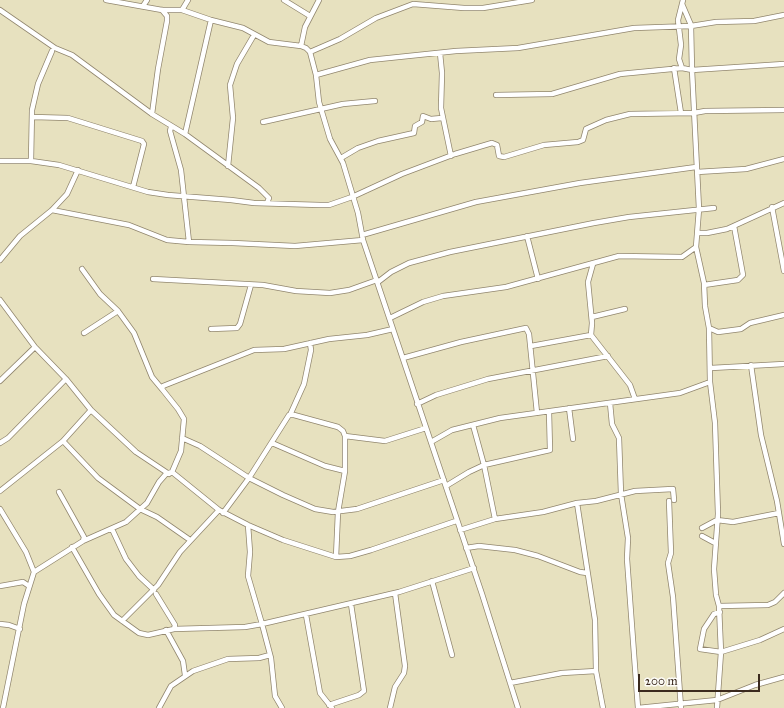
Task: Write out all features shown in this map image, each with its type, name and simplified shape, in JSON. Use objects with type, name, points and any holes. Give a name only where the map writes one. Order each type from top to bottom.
[{"type":"street","points":[[106,0],[162,10],[182,10],[211,20],[243,28],[268,42],[301,46],[310,52],[316,75],[319,102],[330,139],[340,158],[358,213],[362,237],[378,281],[417,404],[446,486],[456,521],[474,568],[518,708]]},
{"type":"street","points":[[143,6],[147,0]]},
{"type":"street","points":[[182,10],[188,0]]},
{"type":"street","points":[[284,0],[310,16]]},
{"type":"street","points":[[301,46],[310,16],[319,0]]},
{"type":"street","points":[[310,52],[340,40],[376,18],[412,2],[464,8],[483,8],[532,0]]},
{"type":"street","points":[[682,2],[691,26],[699,209],[696,247],[704,285],[705,306],[709,328],[711,368],[710,382],[715,423],[717,520],[715,543],[716,595],[720,606],[721,652],[717,708]]},
{"type":"street","points":[[682,2],[678,20],[681,45],[679,59],[682,68]]},
{"type":"street","points":[[0,10],[56,48],[72,55],[152,114],[171,127],[185,134],[259,188],[269,198],[267,203]]},
{"type":"street","points":[[152,114],[158,69],[167,21],[167,16],[162,10]]},
{"type":"street","points":[[678,20],[686,10]]},
{"type":"street","points":[[316,75],[370,60],[440,53],[518,48],[597,33],[634,28],[679,27],[716,22],[754,21],[784,15]]},
{"type":"street","points":[[185,134],[211,20]]},
{"type":"street","points":[[228,166],[233,118],[230,85],[237,64],[254,35]]},
{"type":"street","points":[[31,161],[33,117],[38,84],[52,51]]},
{"type":"street","points":[[440,53],[442,118],[450,156]]},
{"type":"street","points":[[496,95],[552,94],[620,74],[674,68],[692,70],[784,64]]},
{"type":"street","points":[[674,68],[681,113]]},
{"type":"street","points":[[263,122],[343,104],[375,101]]},
{"type":"street","points":[[0,161],[31,161],[78,170],[133,187],[168,195],[254,203],[329,205],[352,197],[402,174],[450,156],[495,143],[499,156],[504,157],[544,146],[578,142],[584,137],[586,129],[606,120],[624,115],[694,113],[705,111],[784,110]]},
{"type":"street","points":[[340,158],[358,148],[378,141],[414,133],[415,126],[422,122],[423,116],[431,119],[442,118]]},
{"type":"street","points":[[33,117],[68,118],[142,141],[144,144],[133,187]]},
{"type":"street","points":[[171,127],[170,131],[181,170],[189,242]]},
{"type":"street","points":[[52,210],[129,225],[167,240],[295,246],[362,237],[476,202],[580,183],[697,169],[746,168],[784,159]]},
{"type":"street","points":[[0,260],[20,236],[52,210],[67,194],[78,170]]},
{"type":"street","points":[[698,233],[706,233],[734,226],[772,207],[784,203]]},
{"type":"street","points":[[772,207],[784,272]]},
{"type":"street","points":[[153,278],[251,285],[330,293],[350,290],[378,281],[391,272],[409,264],[450,252],[564,228],[622,218],[714,208]]},
{"type":"street","points":[[704,285],[738,280],[743,275],[734,226]]},
{"type":"street","points":[[527,236],[538,279]]},
{"type":"street","points":[[390,318],[423,302],[443,296],[506,287],[619,256],[682,257],[696,247]]},
{"type":"street","points":[[593,264],[588,282],[592,317],[591,335],[630,385],[635,399]]},
{"type":"street","points":[[3,708],[29,586],[34,572],[83,541],[126,522],[147,503],[159,482],[170,473],[181,451],[184,426],[182,414],[152,377],[134,332],[118,311],[100,294],[82,269]]},
{"type":"street","points":[[211,328],[237,328],[240,324],[251,285]]},
{"type":"street","points":[[0,300],[35,347],[66,379],[91,410],[136,452],[170,473],[223,513],[283,540],[336,557],[350,556],[456,521]]},
{"type":"street","points":[[592,317],[624,309]]},
{"type":"street","points":[[84,333],[118,311]]},
{"type":"street","points":[[709,328],[718,332],[742,329],[750,323],[784,315]]},
{"type":"street","points":[[403,358],[439,347],[523,328],[528,331],[533,370],[534,398],[537,413]]},
{"type":"street","points":[[162,390],[162,386],[166,384],[254,350],[284,349],[310,343],[367,335],[393,329]]},
{"type":"street","points":[[530,346],[591,335]]},
{"type":"street","points":[[223,513],[249,478],[290,415],[304,384],[311,350],[310,343]]},
{"type":"street","points":[[0,381],[35,347]]},
{"type":"street","points":[[417,404],[462,385],[504,374],[608,356]]},
{"type":"street","points":[[711,368],[735,368],[751,365],[764,366],[784,364]]},
{"type":"street","points":[[751,365],[761,434],[784,544]]},
{"type":"street","points":[[0,443],[8,438],[66,379]]},
{"type":"street","points":[[431,442],[452,430],[500,418],[680,393],[710,382]]},
{"type":"street","points":[[610,403],[612,424],[619,438],[622,494],[628,538],[626,559],[638,708],[652,708],[717,700],[755,685],[784,677]]},
{"type":"street","points":[[569,408],[573,439]]},
{"type":"street","points":[[0,490],[63,441],[91,410]]},
{"type":"street","points":[[446,486],[484,465],[550,450],[549,412]]},
{"type":"street","points":[[290,415],[338,427],[343,431],[345,436],[345,471],[338,512],[336,557]]},
{"type":"street","points":[[473,425],[484,465],[495,519]]},
{"type":"street","points":[[345,436],[385,441],[426,428]]},
{"type":"street","points":[[182,438],[200,446],[249,478],[315,509],[338,512],[372,505],[444,480]]},
{"type":"street","points":[[63,441],[98,478],[140,509],[157,517],[190,540]]},
{"type":"street","points":[[272,443],[325,466],[345,471]]},
{"type":"street","points":[[460,530],[495,519],[543,512],[577,503],[596,502],[622,494],[673,489],[674,500]]},
{"type":"street","points":[[59,492],[84,537],[83,541]]},
{"type":"street","points":[[669,501],[671,553],[668,563],[673,597],[680,705]]},
{"type":"street","points":[[577,503],[595,620],[596,671],[603,708]]},
{"type":"street","points":[[0,508],[26,552],[34,572]]},
{"type":"street","points":[[122,621],[155,592],[190,540],[219,510]]},
{"type":"street","points":[[702,528],[717,520],[733,522],[778,513]]},
{"type":"street","points":[[248,525],[250,552],[248,576],[270,655],[275,696],[282,708]]},
{"type":"street","points":[[112,529],[126,559],[139,576],[155,592],[175,625],[174,629]]},
{"type":"street","points":[[702,536],[715,543]]},
{"type":"street","points":[[466,548],[479,546],[515,550],[538,556],[580,572],[587,573]]},
{"type":"street","points":[[72,547],[99,594],[114,615],[143,634],[174,629],[244,627],[262,624],[306,615],[395,593],[474,568]]},
{"type":"street","points":[[432,581],[452,655]]},
{"type":"street","points":[[0,586],[22,582],[29,586]]},
{"type":"street","points":[[390,708],[395,687],[404,673],[405,666],[395,593]]},
{"type":"street","points":[[720,606],[768,605],[775,602],[784,593]]},
{"type":"street","points":[[306,615],[320,693],[331,707],[359,695],[364,691],[351,604]]},
{"type":"street","points":[[720,612],[714,614],[704,629],[700,649],[721,652],[760,640],[784,629]]},
{"type":"street","points":[[0,624],[9,625],[20,629]]},
{"type":"street","points":[[166,630],[183,661],[185,675]]},
{"type":"street","points":[[159,708],[171,686],[185,675],[228,659],[259,658],[270,655]]},
{"type":"street","points":[[510,683],[562,672],[596,671]]}]
